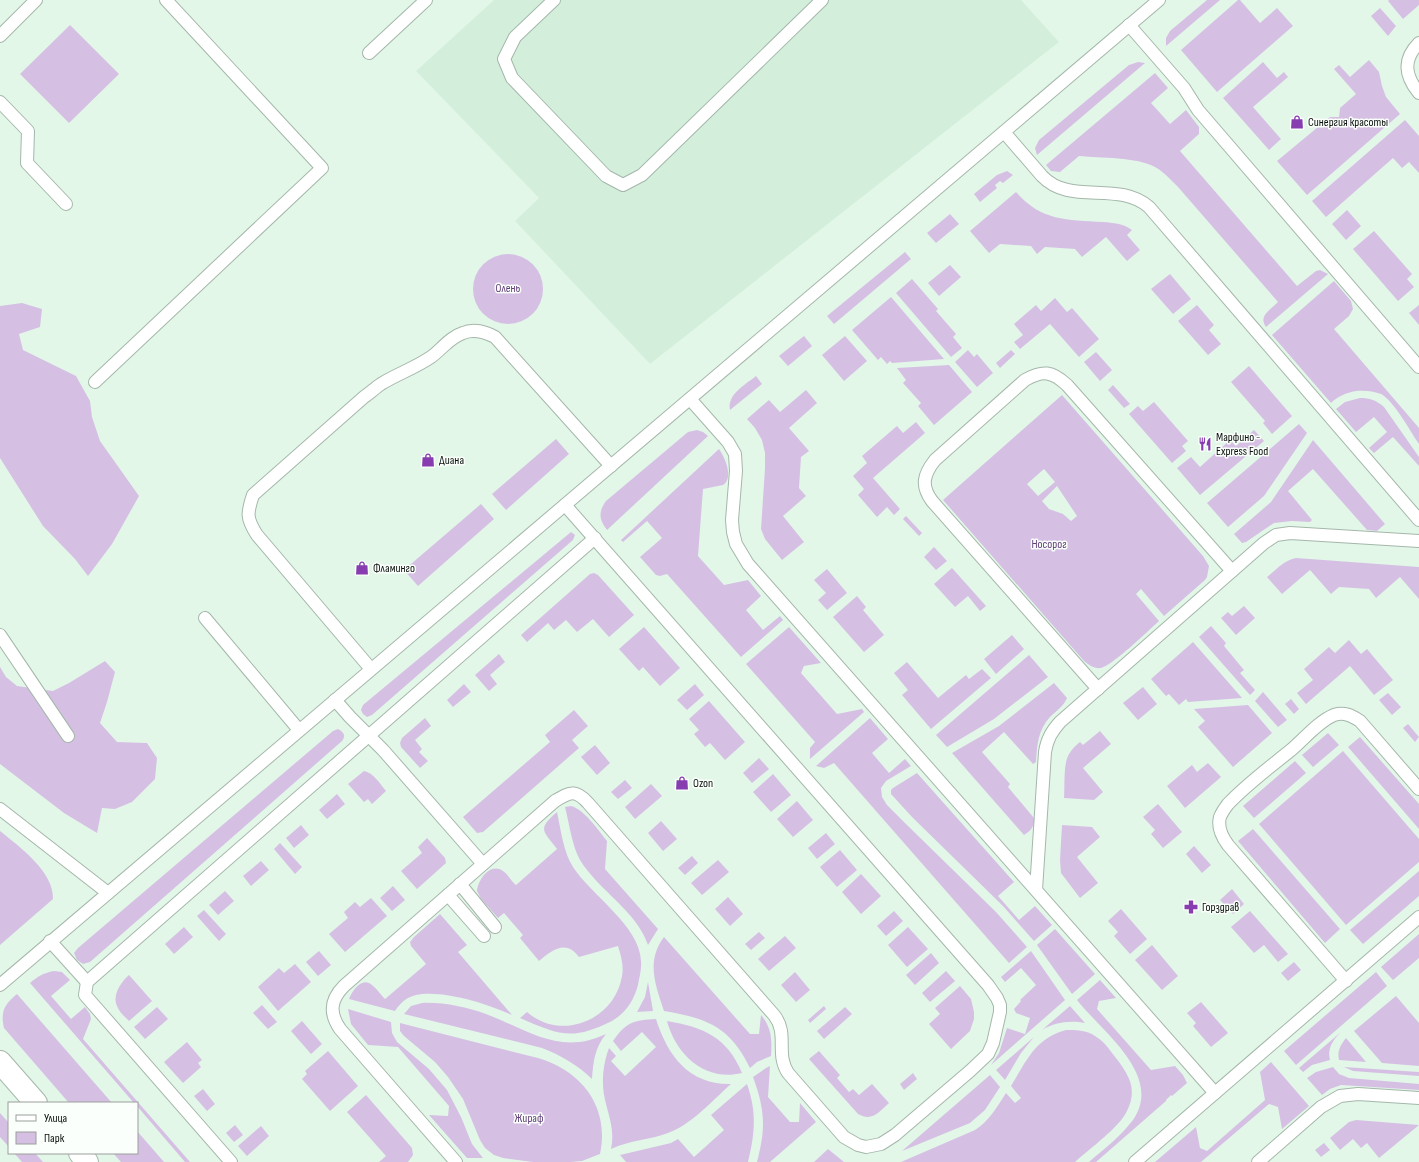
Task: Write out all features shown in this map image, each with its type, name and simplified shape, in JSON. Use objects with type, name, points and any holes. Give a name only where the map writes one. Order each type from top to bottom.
[{"type":"street","points":[[0,1062],[35,1102]]},
{"type":"street","points":[[81,1154],[88,1162]]},
{"type":"lane","points":[[0,36],[36,0]]},
{"type":"lane","points":[[95,382],[322,168],[166,0]]},
{"type":"lane","points":[[369,53],[426,0]]},
{"type":"lane","points":[[554,0],[515,37],[504,59],[512,78],[606,176],[623,185],[642,175],[822,0]]},
{"type":"lane","points":[[0,985],[1159,0]]},
{"type":"lane","points":[[1129,24],[1184,88],[1198,110],[1419,367]]},
{"type":"lane","points":[[1419,43],[1410,53],[1407,71],[1411,83],[1419,93]]},
{"type":"lane","points":[[0,102],[28,131],[27,163],[66,204]]},
{"type":"lane","points":[[1004,132],[1048,182],[1055,187],[1070,190],[1126,195],[1138,198],[1149,207],[1419,520]]},
{"type":"lane","points":[[372,669],[257,535],[249,522],[249,508],[253,495],[364,397],[382,384],[435,354],[462,333],[474,330],[485,332],[495,337],[611,466]]},
{"type":"lane","points":[[1098,689],[927,494],[924,480],[927,470],[940,455],[1026,380],[1041,373],[1051,374],[1067,384],[1232,572]]},
{"type":"lane","points":[[690,399],[728,442],[735,454],[736,471],[732,520],[736,544],[741,554],[1215,1093]]},
{"type":"lane","points":[[453,1161],[340,1029],[334,1018],[332,1007],[335,999],[344,986],[563,795],[572,793],[584,799],[774,1015],[781,1027],[782,1060],[786,1070],[839,1131],[858,1145],[866,1147],[874,1146],[881,1144],[895,1135],[980,1062],[988,1054],[993,1043],[1000,1012],[1000,1005],[994,992],[565,505]]},
{"type":"lane","points":[[1036,890],[1046,743],[1060,722],[1264,543],[1281,534],[1419,541]]},
{"type":"lane","points":[[231,1162],[85,995],[86,982],[595,538]]},
{"type":"lane","points":[[205,618],[299,730]]},
{"type":"lane","points":[[0,635],[68,736]]},
{"type":"lane","points":[[335,700],[383,750],[483,864]]},
{"type":"lane","points":[[1346,981],[1228,845],[1221,834],[1220,817],[1227,806],[1323,722],[1340,714],[1350,715],[1360,721],[1419,789]]},
{"type":"lane","points":[[0,809],[108,893]]},
{"type":"lane","points":[[460,884],[495,927]]},
{"type":"lane","points":[[448,895],[484,936]]},
{"type":"lane","points":[[1135,1162],[1419,918]]},
{"type":"lane","points":[[50,941],[86,982]]},
{"type":"lane","points":[[1258,1162],[1321,1107],[1340,1096],[1358,1094],[1419,1098]]},
{"type":"shaded area","points":[[494,0],[1021,0],[1059,42],[650,364],[515,221],[539,198],[416,71]]},
{"type":"green space","points":[[1207,0],[1220,0],[1166,46],[1166,38],[1170,31]]},
{"type":"green space","points":[[1238,0],[1240,0],[1260,23],[1277,8],[1293,26],[1217,92],[1181,50]]},
{"type":"green space","points":[[1419,0],[1419,5],[1403,19],[1388,1]]},
{"type":"green space","points":[[1380,8],[1396,26],[1388,36],[1371,16]]},
{"type":"green space","points":[[70,25],[119,74],[69,123],[20,74]]},
{"type":"green space","points":[[1369,60],[1379,72],[1386,97],[1400,114],[1307,195],[1277,161],[1330,117],[1339,117],[1340,108],[1356,94],[1334,69],[1339,65],[1350,77]]},
{"type":"green space","points":[[1138,62],[1145,63],[1037,155],[1035,148],[1039,140],[1129,65]]},
{"type":"green space","points":[[1263,62],[1277,78],[1284,72],[1288,77],[1253,107],[1281,139],[1269,150],[1223,98]]},
{"type":"green space","points":[[1155,73],[1168,88],[1151,103],[1170,124],[1186,110],[1199,127],[1199,134],[1180,151],[1297,286],[1316,271],[1320,270],[1328,274],[1266,327],[1263,320],[1264,316],[1278,302],[1178,187],[1161,171],[1155,167],[1138,161],[1118,158],[1079,156],[1060,172],[1051,171],[1046,165]]},
{"type":"green space","points":[[1405,120],[1419,136],[1419,173],[1409,162],[1402,168],[1393,158],[1326,217],[1312,201]]},
{"type":"green space","points":[[1007,171],[1013,175],[1003,183],[1000,181],[995,185],[997,188],[980,202],[974,194],[997,175]]},
{"type":"green space","points":[[1016,192],[1025,202],[1045,214],[1078,221],[1114,223],[1125,226],[1132,230],[1127,235],[1140,250],[1127,261],[1106,237],[1082,257],[1075,249],[1045,247],[1037,254],[1031,246],[1000,244],[989,253],[970,231]]},
{"type":"green space","points":[[1347,210],[1361,226],[1346,240],[1332,224]]},
{"type":"green space","points":[[950,214],[959,224],[936,243],[927,233]]},
{"type":"green space","points":[[1374,231],[1412,274],[1407,279],[1414,287],[1398,301],[1353,249]]},
{"type":"green space","points":[[905,252],[911,259],[834,324],[827,316]]},
{"type":"green space","name":"Олень","points":[[508,254],[521,257],[533,264],[540,276],[543,289],[540,302],[533,314],[521,321],[508,324],[495,321],[483,314],[476,302],[473,289],[476,276],[483,264],[495,257]]},
{"type":"green space","points":[[950,265],[961,277],[939,296],[928,283]]},
{"type":"green space","points":[[1170,274],[1191,299],[1173,314],[1151,289]]},
{"type":"green space","points":[[912,279],[938,309],[936,311],[956,334],[953,337],[962,348],[951,357],[896,293]]},
{"type":"green space","points":[[1334,281],[1351,301],[1353,309],[1349,316],[1334,329],[1419,428],[1419,444],[1396,409],[1381,394],[1368,391],[1356,391],[1342,395],[1331,403],[1272,335]]},
{"type":"green space","points":[[891,297],[944,359],[892,363],[890,361],[887,364],[881,357],[878,360],[852,330]]},
{"type":"green space","points":[[1055,298],[1067,312],[1072,308],[1099,339],[1079,357],[1050,324],[1020,349],[1014,342],[1023,335],[1014,324],[1036,305],[1041,311]]},
{"type":"green space","points":[[22,303],[42,309],[40,327],[19,334],[23,350],[76,376],[90,401],[92,417],[100,441],[139,496],[112,544],[88,576],[75,559],[43,526],[0,458],[0,306]]},
{"type":"green space","points":[[1197,305],[1214,325],[1209,330],[1221,344],[1208,355],[1178,321]]},
{"type":"green space","points":[[1419,305],[1419,325],[1409,313]]},
{"type":"green space","points":[[804,336],[812,346],[788,366],[779,356]]},
{"type":"green space","points":[[845,336],[867,361],[844,381],[822,355]]},
{"type":"green space","points":[[968,350],[974,357],[977,354],[993,373],[977,387],[955,362]]},
{"type":"green space","points":[[1011,350],[1015,354],[1000,368],[996,363]]},
{"type":"green space","points":[[1096,352],[1112,370],[1100,381],[1084,362]]},
{"type":"green space","points":[[949,365],[972,392],[934,425],[918,406],[921,403],[903,383],[906,380],[897,368]]},
{"type":"green space","points":[[1249,366],[1292,416],[1272,434],[1263,423],[1265,421],[1231,382]]},
{"type":"green space","points":[[756,376],[762,384],[730,410],[731,399],[734,395],[742,386]]},
{"type":"green space","points":[[1113,385],[1130,404],[1124,408],[1108,390]]},
{"type":"green space","points":[[806,390],[817,403],[789,428],[809,451],[801,457],[799,488],[806,496],[783,516],[804,542],[782,560],[765,539],[761,529],[765,453],[762,440],[755,428],[747,419],[769,400],[780,412]]},
{"type":"green space","name":"Носорог","points":[[1062,395],[1203,556],[1209,566],[1207,577],[1164,616],[1141,589],[1136,594],[1159,621],[1114,661],[1101,668],[1094,667],[1084,661],[943,500]],"holes":[[[1044,469],[1055,482],[1038,496],[1027,484]],[[1057,486],[1077,516],[1071,521],[1063,514],[1049,509],[1042,501]]]},
{"type":"green space","points":[[1360,398],[1373,400],[1384,407],[1419,457],[1419,466],[1393,437],[1374,453],[1369,448],[1387,432],[1374,417],[1356,432],[1336,409],[1345,402]]},
{"type":"green space","points":[[1154,402],[1188,441],[1182,446],[1186,451],[1172,463],[1129,414],[1138,406],[1143,411]]},
{"type":"green space","points":[[916,422],[925,433],[873,478],[900,509],[894,515],[887,507],[877,517],[858,495],[864,489],[853,476],[867,463],[862,456],[897,426],[903,433]]},
{"type":"green space","points":[[1299,424],[1307,433],[1264,496],[1228,527],[1207,503]]},
{"type":"green space","points":[[697,430],[708,436],[607,530],[602,523],[600,516],[603,505],[606,501],[688,432]]},
{"type":"green space","points":[[1254,430],[1264,441],[1200,495],[1177,468],[1191,457],[1200,467],[1230,440],[1236,446]]},
{"type":"green space","points":[[556,439],[569,454],[506,510],[492,494]]},
{"type":"green space","points":[[1313,440],[1385,524],[1377,531],[1367,530],[1313,469],[1288,491],[1312,520],[1310,522],[1292,521],[1274,523],[1246,542],[1242,543],[1234,534],[1271,502]]},
{"type":"green space","points":[[719,449],[726,462],[728,478],[723,485],[703,489],[698,556],[724,585],[748,580],[761,596],[746,610],[763,630],[780,616],[783,620],[741,657],[667,574],[660,576],[656,575],[640,557],[662,538],[647,521],[623,542],[621,540]]},
{"type":"green space","points":[[481,504],[494,519],[418,586],[404,570]]},
{"type":"green space","points":[[906,516],[922,533],[919,536],[903,519]]},
{"type":"green space","points":[[571,532],[575,535],[573,540],[372,715],[367,717],[363,714],[361,710],[363,705]]},
{"type":"green space","points":[[934,547],[947,561],[936,570],[924,557]]},
{"type":"green space","points":[[1296,558],[1419,567],[1419,599],[1400,577],[1376,598],[1369,589],[1339,587],[1331,594],[1310,570],[1282,594],[1267,577],[1284,563]]},
{"type":"green space","points":[[952,568],[986,606],[980,611],[968,596],[955,607],[934,584]]},
{"type":"green space","points":[[827,569],[847,593],[827,610],[818,600],[826,593],[814,580]]},
{"type":"green space","points":[[594,573],[598,575],[634,615],[609,637],[593,619],[577,632],[566,620],[554,630],[548,623],[527,642],[521,635],[590,574]]},
{"type":"green space","points":[[857,596],[866,607],[863,610],[884,635],[864,652],[833,617]]},
{"type":"green space","points":[[1244,606],[1255,618],[1236,635],[1221,618],[1228,612],[1232,616]]},
{"type":"green space","points":[[1211,626],[1226,643],[1224,646],[1244,670],[1240,673],[1255,690],[1250,695],[1199,637]]},
{"type":"green space","points":[[644,627],[680,668],[660,686],[643,667],[639,671],[619,649]]},
{"type":"green space","points":[[789,627],[821,663],[804,666],[801,673],[837,714],[862,709],[864,712],[810,759],[810,748],[815,742],[746,664]]},
{"type":"green space","points":[[1012,635],[1024,649],[996,674],[984,659]]},
{"type":"green space","points":[[1349,640],[1361,654],[1367,649],[1393,680],[1374,695],[1350,666],[1306,704],[1297,693],[1313,680],[1304,669],[1329,647],[1335,653]]},
{"type":"green space","points":[[1193,642],[1242,698],[1188,702],[1186,699],[1179,705],[1169,694],[1166,696],[1151,679]]},
{"type":"green space","points":[[499,654],[505,662],[490,675],[497,684],[489,691],[475,675]]},
{"type":"green space","points":[[1029,655],[1048,677],[994,719],[947,747],[936,735]]},
{"type":"green space","points":[[105,661],[115,672],[100,723],[117,742],[147,743],[157,758],[155,779],[132,802],[115,809],[102,808],[97,833],[64,813],[0,764],[0,667],[6,677],[17,686],[53,691]]},
{"type":"green space","points":[[907,662],[938,698],[966,675],[969,679],[982,669],[991,678],[931,729],[902,695],[908,690],[894,673]]},
{"type":"green space","points":[[1054,683],[1067,698],[1064,704],[1050,717],[1043,727],[1038,744],[1036,762],[1033,764],[1004,732],[982,752],[1010,784],[1008,787],[1034,818],[1032,828],[1024,835],[952,753],[999,726]]},
{"type":"green space","points":[[464,684],[471,692],[453,707],[447,700]]},
{"type":"green space","points":[[695,684],[704,695],[687,710],[677,700]]},
{"type":"green space","points":[[1143,687],[1157,704],[1138,720],[1123,703]]},
{"type":"green space","points":[[1263,692],[1287,720],[1278,727],[1255,701]]},
{"type":"green space","points":[[1388,693],[1401,707],[1392,715],[1379,700]]},
{"type":"green space","points":[[1291,699],[1299,709],[1294,714],[1285,704]]},
{"type":"green space","points":[[709,701],[745,742],[725,760],[710,743],[705,747],[694,734],[699,730],[689,719]]},
{"type":"green space","points":[[1248,705],[1272,733],[1233,767],[1198,727],[1205,721],[1194,709]]},
{"type":"green space","points":[[574,710],[588,726],[572,740],[579,748],[483,832],[477,833],[463,817],[550,742],[545,735]]},
{"type":"green space","points":[[425,718],[431,726],[415,740],[422,749],[419,752],[428,761],[420,768],[401,747],[400,743],[402,738]]},
{"type":"green space","points":[[870,718],[888,739],[872,753],[889,773],[905,759],[911,766],[886,781],[881,788],[882,797],[887,805],[996,912],[1027,947],[1009,963],[834,763],[824,768],[816,766]]},
{"type":"green space","points":[[1408,724],[1419,737],[1415,742],[1403,728]]},
{"type":"green space","points":[[338,729],[344,734],[342,741],[90,962],[83,964],[77,960],[74,953],[78,948],[333,731]]},
{"type":"green space","points":[[1100,731],[1111,744],[1083,768],[1103,792],[1094,800],[1064,798],[1065,769],[1069,754],[1080,742],[1083,745]]},
{"type":"green space","points":[[1328,733],[1339,745],[1313,767],[1302,755]]},
{"type":"green space","points":[[1360,737],[1419,804],[1419,829],[1348,747]]},
{"type":"green space","points":[[595,745],[610,763],[597,775],[581,757]]},
{"type":"green space","points":[[1343,751],[1419,839],[1419,862],[1346,925],[1259,824]]},
{"type":"green space","points":[[759,758],[769,769],[752,783],[743,773]]},
{"type":"green space","points":[[1295,761],[1306,773],[1254,818],[1243,806]]},
{"type":"green space","points":[[1208,763],[1221,777],[1185,808],[1167,786],[1192,765],[1197,772]]},
{"type":"green space","points":[[364,771],[374,776],[386,791],[372,804],[368,799],[364,802],[348,784]]},
{"type":"green space","points":[[917,773],[1014,882],[998,896],[1019,920],[1035,906],[1052,925],[1034,941],[1003,906],[912,817],[891,794],[891,790],[893,788]]},
{"type":"green space","points":[[773,774],[791,795],[771,812],[753,792]]},
{"type":"green space","points":[[625,780],[632,788],[618,799],[611,792]]},
{"type":"green space","points":[[651,784],[662,796],[635,819],[625,807]]},
{"type":"green space","points":[[337,794],[345,804],[327,819],[319,810]]},
{"type":"green space","points":[[797,801],[813,820],[793,837],[777,819]]},
{"type":"green space","points":[[1158,804],[1182,832],[1163,848],[1151,834],[1155,830],[1143,817]]},
{"type":"green space","points":[[571,806],[581,811],[596,826],[607,841],[605,869],[658,929],[648,945],[635,921],[597,881],[580,860],[573,841],[565,807]]},
{"type":"green space","points":[[557,812],[565,847],[573,867],[591,889],[624,923],[639,948],[641,961],[638,985],[632,1001],[625,1010],[612,1021],[586,1031],[576,1033],[556,1032],[520,1018],[527,1012],[541,1021],[555,1025],[570,1025],[585,1022],[598,1015],[609,1004],[617,991],[622,976],[623,972],[621,957],[618,946],[579,957],[569,948],[564,947],[554,950],[539,961],[520,938],[523,935],[504,913],[498,918],[481,899],[477,891],[482,877],[489,870],[498,869],[503,871],[516,885],[557,849],[546,834],[544,827],[550,818]]},
{"type":"green space","points":[[661,821],[677,839],[663,851],[648,833]]},
{"type":"green space","points":[[301,825],[309,835],[294,848],[286,838]]},
{"type":"green space","points":[[1062,825],[1092,827],[1100,837],[1077,857],[1098,883],[1080,898],[1061,873],[1060,860]]},
{"type":"green space","points":[[1253,829],[1340,929],[1325,943],[1238,841]]},
{"type":"green space","points":[[0,831],[26,852],[42,870],[52,889],[53,899],[0,945]]},
{"type":"green space","points":[[826,833],[835,844],[817,859],[808,848]]},
{"type":"green space","points":[[427,838],[445,858],[446,863],[417,889],[401,871],[422,853],[418,847]]},
{"type":"green space","points":[[280,843],[302,867],[295,874],[274,849]]},
{"type":"green space","points":[[1194,846],[1211,865],[1202,873],[1186,854]]},
{"type":"green space","points":[[840,850],[857,870],[837,887],[820,867]]},
{"type":"green space","points":[[692,856],[698,863],[685,875],[678,868]]},
{"type":"green space","points":[[718,860],[729,872],[702,895],[691,883]]},
{"type":"green space","points":[[261,861],[269,870],[251,886],[243,876]]},
{"type":"green space","points":[[1419,871],[1419,896],[1363,944],[1350,930]]},
{"type":"green space","points":[[861,874],[881,896],[861,914],[842,892]]},
{"type":"green space","points":[[393,886],[405,900],[392,911],[380,898]]},
{"type":"green space","points":[[1232,889],[1244,904],[1233,914],[1220,900]]},
{"type":"green space","points":[[225,891],[234,901],[218,915],[209,905]]},
{"type":"green space","points":[[728,897],[743,914],[730,926],[715,909]]},
{"type":"green space","points":[[371,898],[387,916],[345,952],[329,934],[348,918],[344,912],[355,902],[360,907]]},
{"type":"green space","points":[[1121,909],[1147,939],[1130,954],[1114,936],[1118,932],[1108,921]]},
{"type":"green space","points":[[204,910],[226,934],[219,941],[197,916]]},
{"type":"green space","points":[[894,911],[903,921],[886,936],[877,926]]},
{"type":"green space","points":[[1250,911],[1288,954],[1278,962],[1264,945],[1254,953],[1231,927]]},
{"type":"green space","points":[[440,914],[467,945],[458,952],[512,1015],[478,1002],[438,994],[416,995],[410,997],[399,1005],[395,1011],[349,999],[352,992],[361,983],[365,982],[376,988],[385,999],[426,964],[411,946],[410,942]]},
{"type":"green space","points":[[184,927],[193,937],[174,954],[165,944]]},
{"type":"green space","points":[[908,927],[928,949],[907,967],[888,945]]},
{"type":"green space","points":[[1055,929],[1095,974],[1072,994],[1037,945]]},
{"type":"green space","points":[[759,932],[765,938],[751,950],[745,944]]},
{"type":"green space","points":[[1419,934],[1419,958],[1393,980],[1381,967]]},
{"type":"green space","points":[[785,936],[796,948],[769,971],[758,959]]},
{"type":"green space","points":[[664,937],[750,1034],[759,1034],[761,1015],[769,1029],[771,1056],[757,1062],[750,1068],[734,1043],[716,1027],[693,1017],[664,1011],[655,982],[654,964],[658,946]]},
{"type":"green space","points":[[1152,945],[1178,976],[1162,990],[1135,960]]},
{"type":"green space","points":[[319,951],[331,965],[318,976],[306,962]]},
{"type":"green space","points":[[1031,951],[1065,1000],[991,1065],[999,1053],[1007,1028],[1025,1034],[1030,1018],[1016,1013],[1014,1009],[1021,1001],[1020,1000],[1036,985],[1021,968],[1005,982],[1001,977]]},
{"type":"green space","points":[[931,953],[939,963],[915,985],[906,975]]},
{"type":"green space","points":[[1294,962],[1301,970],[1288,981],[1281,973]]},
{"type":"green space","points":[[295,964],[311,982],[278,1011],[258,987],[279,968],[284,973]]},
{"type":"green space","points":[[54,971],[62,972],[70,980],[51,996],[71,1019],[85,1007],[90,1014],[91,1019],[83,1039],[138,1102],[133,1102],[30,983],[47,973]]},
{"type":"green space","points":[[946,971],[955,981],[930,1002],[922,993]]},
{"type":"green space","points":[[795,972],[810,990],[796,1002],[781,985]]},
{"type":"green space","points":[[1376,972],[1387,986],[1296,1065],[1284,1051]]},
{"type":"green space","points":[[129,975],[152,1001],[129,1021],[118,1008],[116,993],[120,985]]},
{"type":"green space","points":[[1100,980],[1116,998],[1099,1001],[1097,1009],[1151,1070],[1175,1066],[1183,1075],[1187,1083],[1172,1096],[1171,1095],[1096,1162],[1089,1162],[1112,1142],[1133,1120],[1140,1103],[1141,1087],[1135,1070],[1126,1055],[1077,1000]]},
{"type":"green space","points":[[648,982],[653,1011],[637,1012],[645,997]]},
{"type":"green space","points":[[960,986],[971,999],[974,1019],[970,1031],[951,1049],[929,1024],[940,1014],[935,1008]]},
{"type":"green space","points":[[17,994],[111,1102],[68,1102],[4,1028],[3,1012],[9,1001]]},
{"type":"green space","points":[[1396,996],[1419,1023],[1419,1066],[1382,1063],[1354,1031]]},
{"type":"green space","points":[[1201,1002],[1228,1033],[1211,1047],[1193,1026],[1196,1023],[1187,1013]]},
{"type":"green space","points":[[422,1003],[446,1004],[471,1009],[530,1033],[559,1042],[589,1040],[606,1034],[599,1044],[595,1055],[592,1079],[581,1069],[542,1048],[404,1014],[411,1006]]},
{"type":"green space","points":[[262,1005],[277,1022],[268,1029],[253,1013]]},
{"type":"green space","points":[[824,1006],[826,1009],[810,1023],[808,1020]]},
{"type":"green space","points":[[1070,1006],[1085,1023],[1063,1022],[1042,1030]]},
{"type":"green space","points":[[157,1007],[168,1019],[145,1039],[134,1027]]},
{"type":"green space","points":[[845,1007],[852,1014],[824,1039],[817,1031]]},
{"type":"green space","points":[[348,1009],[391,1022],[392,1033],[397,1042],[429,1069],[447,1090],[461,1117],[472,1144],[483,1158],[467,1158],[429,1115],[448,1116],[449,1106],[398,1047],[368,1045],[351,1024]]},
{"type":"green space","points":[[656,1019],[661,1033],[674,1057],[692,1074],[704,1080],[716,1083],[731,1084],[701,1112],[677,1129],[668,1133],[611,1149],[612,1130],[605,1100],[603,1080],[605,1060],[609,1048],[616,1056],[611,1061],[625,1076],[656,1047],[642,1032],[621,1051],[613,1041],[622,1030],[631,1023],[642,1020]]},
{"type":"green space","points":[[302,1021],[322,1044],[311,1054],[291,1031]]},
{"type":"green space","points":[[667,1021],[680,1023],[703,1031],[721,1042],[736,1061],[742,1073],[729,1075],[716,1073],[704,1069],[694,1063],[677,1045]]},
{"type":"green space","name":"Жираф","points":[[400,1023],[538,1058],[554,1064],[568,1072],[580,1082],[589,1093],[596,1106],[601,1121],[602,1137],[600,1154],[582,1161],[571,1162],[533,1162],[503,1158],[494,1155],[485,1148],[480,1140],[463,1099],[448,1077],[435,1062],[404,1036],[400,1031]]},
{"type":"green space","points":[[1066,1030],[1085,1031],[1092,1034],[1105,1044],[1127,1073],[1130,1080],[1132,1094],[1127,1111],[1123,1118],[1111,1131],[1075,1162],[901,1162],[975,1130],[989,1118],[1006,1093],[1015,1103],[1021,1098],[1011,1086],[1032,1052],[1046,1039]]},
{"type":"green space","points":[[1341,1032],[1331,1044],[1329,1052],[1330,1060],[1312,1065],[1303,1072],[1299,1068]]},
{"type":"green space","points":[[1034,1037],[1021,1053],[1005,1080],[996,1070]]},
{"type":"green space","points":[[1346,1038],[1366,1062],[1339,1060],[1338,1054]]},
{"type":"green space","points":[[187,1042],[202,1060],[198,1063],[201,1067],[183,1083],[164,1062]]},
{"type":"green space","points":[[328,1051],[358,1086],[330,1111],[302,1079],[307,1074],[305,1071]]},
{"type":"green space","points":[[819,1051],[840,1075],[837,1078],[849,1092],[853,1089],[859,1095],[872,1084],[889,1103],[875,1115],[867,1117],[858,1114],[809,1059]]},
{"type":"green space","points":[[1271,1062],[1309,1106],[1282,1129],[1278,1107],[1269,1104],[1201,1162],[1155,1162],[1196,1127],[1200,1148],[1207,1151],[1265,1100],[1260,1072]]},
{"type":"green space","points":[[770,1066],[768,1097],[790,1122],[799,1122],[800,1103],[816,1122],[770,1162],[757,1162],[762,1139],[763,1119],[760,1099],[753,1077]]},
{"type":"green space","points":[[1333,1067],[1339,1074],[1349,1078],[1419,1084],[1419,1090],[1341,1085],[1330,1089],[1322,1095],[1307,1078],[1316,1072]]},
{"type":"green space","points":[[1344,1067],[1419,1072],[1419,1076],[1353,1071]]},
{"type":"green space","points":[[913,1073],[917,1079],[904,1090],[900,1084]]},
{"type":"green space","points":[[990,1075],[1000,1087],[985,1110],[970,1123],[902,1151]]},
{"type":"green space","points":[[747,1084],[754,1114],[752,1142],[748,1162],[626,1162],[620,1155],[671,1143],[678,1139],[694,1157],[724,1130],[711,1115]]},
{"type":"green space","points":[[203,1089],[215,1104],[207,1111],[194,1096]]},
{"type":"green space","points":[[366,1095],[412,1148],[413,1155],[408,1162],[379,1162],[386,1156],[347,1112]]},
{"type":"green space","points":[[138,1102],[190,1162],[185,1162],[138,1107]]},
{"type":"green space","points":[[0,1113],[8,1122],[8,1146],[0,1137]]},
{"type":"green space","points":[[1356,1120],[1419,1125],[1379,1158],[1367,1143],[1361,1148],[1353,1139],[1340,1150],[1330,1138],[1349,1122]]},
{"type":"green space","points":[[235,1125],[243,1135],[234,1142],[226,1133]]},
{"type":"green space","points":[[261,1126],[269,1136],[247,1156],[238,1146]]},
{"type":"green space","points":[[138,1132],[164,1162],[121,1162],[114,1154],[138,1154]]},
{"type":"green space","points":[[1324,1143],[1330,1150],[1321,1157],[1315,1150]]},
{"type":"green space","points":[[828,1149],[844,1162],[814,1162]]},
{"type":"green space","points":[[15,1154],[36,1154],[43,1162],[22,1162]]},
{"type":"place","name":"Синергия красоты","points":[[1297,122]]},
{"type":"place","name":"Марфино - Express Food","points":[[1205,444]]},
{"type":"place","name":"Диана","points":[[428,460]]},
{"type":"place","name":"Фламинго","points":[[362,568]]},
{"type":"place","name":"Ozon","points":[[682,783]]},
{"type":"place","name":"Горздрав","points":[[1191,907]]}]
